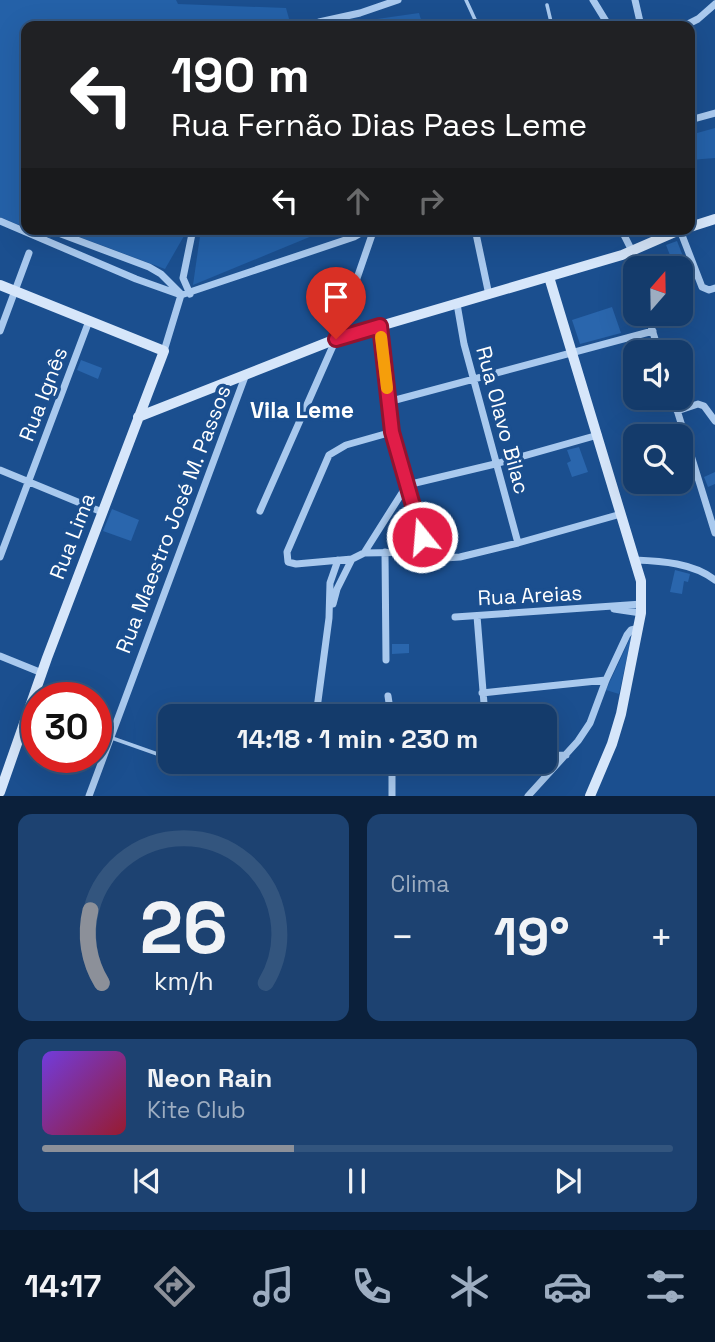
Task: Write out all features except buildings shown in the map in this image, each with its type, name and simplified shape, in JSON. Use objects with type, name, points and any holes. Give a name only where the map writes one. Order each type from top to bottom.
[{"type":"main road","points":[[695,225],[715,219]]},
{"type":"main road","points":[[138,417],[336,339],[631,252],[670,235]]},
{"type":"main road","points":[[549,277],[640,581],[642,608],[621,714],[612,744],[590,796]]},
{"type":"main road","points":[[0,285],[164,351]]},
{"type":"main road","name":"Rua Lima","points":[[40,682],[164,351]]},
{"type":"main road","name":"Rua Lima","points":[[0,792],[21,739]]},
{"type":"street","points":[[323,21],[398,0]]},
{"type":"street","points":[[593,0],[606,21]]},
{"type":"street","points":[[635,0],[640,21]]},
{"type":"street","points":[[694,21],[715,4]]},
{"type":"street","points":[[695,119],[715,113]]},
{"type":"street","points":[[0,221],[21,230]]},
{"type":"street","points":[[33,235],[136,279],[186,294],[358,235]]},
{"type":"street","points":[[64,235],[149,267],[186,294]]},
{"type":"street","points":[[186,294],[183,278],[192,235]]},
{"type":"street","points":[[260,511],[336,339],[372,235]]},
{"type":"street","points":[[476,235],[489,295]]},
{"type":"street","points":[[624,235],[632,256]]},
{"type":"street","points":[[683,235],[702,287],[709,290],[715,288]]},
{"type":"street","points":[[0,331],[29,253]]},
{"type":"street","name":"Rua Lima","points":[[164,351],[186,294]]},
{"type":"street","name":"Rua Olavo Bilac","points":[[457,304],[464,344],[518,544]]},
{"type":"street","name":"Rua Ignês","points":[[0,557],[89,321]]},
{"type":"street","points":[[380,326],[392,432],[422,537],[423,552]]},
{"type":"street","points":[[652,326],[656,340]]},
{"type":"street","points":[[388,402],[653,331]]},
{"type":"street","name":"Rua Maestro José M. Passos","points":[[112,732],[247,373]]},
{"type":"street","points":[[715,421],[704,406],[698,404],[677,411],[715,534]]},
{"type":"street","points":[[392,432],[346,445],[329,455],[287,552],[286,557],[292,564],[352,559],[364,553],[385,552],[423,552],[445,558],[460,557],[518,544],[621,514]]},
{"type":"street","points":[[364,553],[407,485],[597,435]]},
{"type":"street","points":[[0,470],[102,512]]},
{"type":"street","points":[[385,552],[386,660]]},
{"type":"street","points":[[329,618],[337,589],[352,559]]},
{"type":"street","points":[[318,704],[329,618],[330,583],[338,560]]},
{"type":"street","points":[[635,560],[676,563],[691,567],[715,580]]},
{"type":"street","name":"Rua Areias","points":[[455,617],[642,608]]},
{"type":"street","points":[[477,616],[483,704]]},
{"type":"street","points":[[528,796],[578,741],[590,723],[627,635],[631,630],[639,628]]},
{"type":"street","points":[[0,656],[42,673]]},
{"type":"street","points":[[482,693],[606,680]]},
{"type":"street","points":[[388,696],[389,704]]},
{"type":"street","points":[[557,755],[566,755]]},
{"type":"street","name":"Rua Maestro José M. Passos","points":[[89,796],[97,773]]},
{"type":"street","points":[[392,774],[392,796]]},
{"type":"lane","points":[[466,0],[476,21]]},
{"type":"lane","points":[[547,5],[551,21]]},
{"type":"lane","points":[[112,738],[158,754]]},
{"type":"shaded area","points":[[0,0],[176,0],[178,4],[286,8],[290,21],[21,21],[21,226],[0,217]]},
{"type":"shaded area","points":[[419,13],[421,21],[363,21]]},
{"type":"shaded area","points":[[715,128],[715,158],[695,160],[695,134]]},
{"type":"shaded area","points":[[74,235],[185,235],[165,269]]},
{"type":"shaded area","points":[[200,235],[314,235],[193,285]]},
{"type":"shaded area","points":[[632,634],[619,694],[606,690]]},
{"type":"slow traffic","points":[[381,337],[387,388]]},
{"type":"district","name":"Vila Leme","points":[[302,410]]},
{"type":"route","points":[[336,339],[380,326],[392,432],[422,537]]}]
